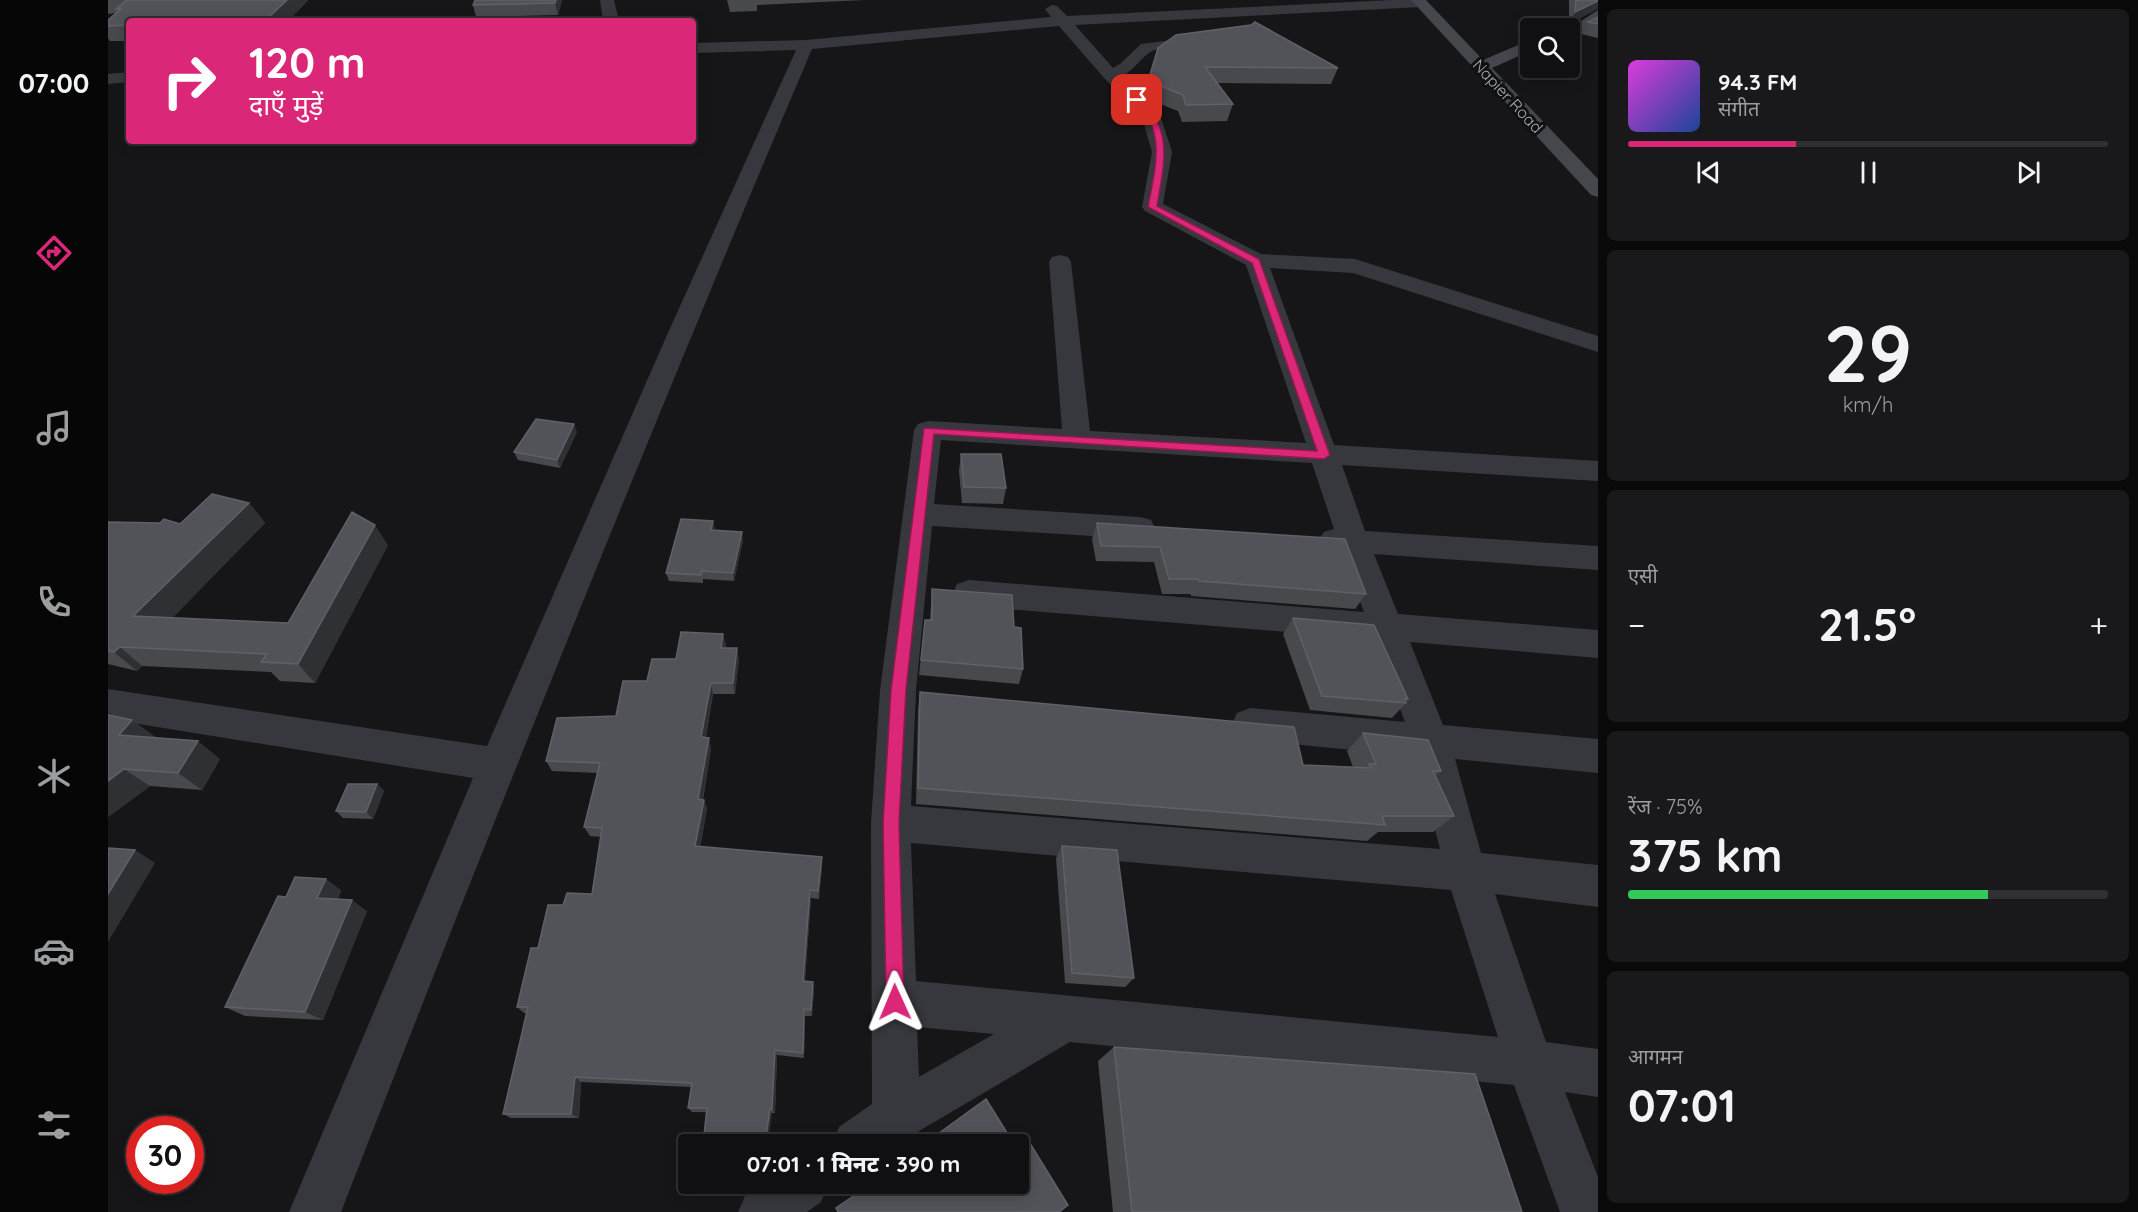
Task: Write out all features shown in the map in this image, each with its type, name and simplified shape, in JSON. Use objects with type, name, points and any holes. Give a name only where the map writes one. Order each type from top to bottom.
[{"type":"street","points":[[607,0],[610,18]]},
{"type":"street","points":[[1045,0],[1112,75],[1150,112],[1162,152],[1152,207],[1256,261],[1355,266],[1598,344]]},
{"type":"street","points":[[696,48],[806,45],[1062,21],[1236,18],[1419,2]]},
{"type":"street","name":"Napier Road","points":[[1419,2],[1598,191]]},
{"type":"street","points":[[1112,75],[1126,68],[1147,47],[1221,38]]},
{"type":"street","points":[[315,1212],[496,765],[738,196],[806,45]]},
{"type":"street","points":[[1481,67],[1520,49]]},
{"type":"street","points":[[108,79],[126,77]]},
{"type":"street","points":[[1256,261],[1354,542],[1431,742],[1466,871],[1530,1063],[1586,1212]]},
{"type":"street","points":[[1060,262],[1077,439]]},
{"type":"street","points":[[873,1132],[896,1116],[891,823],[898,690],[928,430],[1598,471]]},
{"type":"street","points":[[920,514],[1166,530]]},
{"type":"street","points":[[1307,539],[1598,558]]},
{"type":"street","points":[[910,588],[1598,644]]},
{"type":"street","points":[[898,690],[934,694]]},
{"type":"street","points":[[108,704],[496,765]]},
{"type":"street","points":[[1218,721],[1598,756]]},
{"type":"street","points":[[891,823],[1466,871],[1598,886]]},
{"type":"street","points":[[895,1002],[1530,1063],[1598,1073]]},
{"type":"street","points":[[873,1132],[1067,1018]]},
{"type":"street","points":[[764,1212],[789,1194]]},
{"type":"building","points":[[127,0],[287,0],[268,18],[126,18],[126,25],[108,26],[108,20],[121,9],[116,9]]},
{"type":"building","points":[[475,0],[556,0],[555,3],[473,5]]},
{"type":"building","points":[[1576,0],[1598,0],[1598,1],[1575,12]]},
{"type":"building","points":[[1598,17],[1598,24],[1588,22]]},
{"type":"building","points":[[1255,22],[1338,68],[1205,67],[1233,104],[1186,105],[1183,95],[1154,83],[1149,78],[1158,48],[1176,35],[1251,25]]},
{"type":"building","points":[[536,419],[574,424],[557,460],[514,452]]},
{"type":"building","points":[[961,454],[1001,454],[1006,488],[964,487]]},
{"type":"building","points":[[212,494],[249,503],[133,616],[288,623],[352,512],[375,525],[298,664],[261,662],[267,654],[120,647],[114,652],[108,651],[108,522],[160,523],[164,519],[180,524]]},
{"type":"building","points":[[681,519],[713,521],[711,530],[742,532],[733,573],[702,571],[701,575],[666,573]]},
{"type":"building","points":[[1097,523],[1345,539],[1366,594],[1199,581],[1198,579],[1169,579],[1160,547],[1101,546]]},
{"type":"building","points":[[932,589],[1012,595],[1014,627],[1021,628],[1023,669],[921,660],[925,620],[932,620]]},
{"type":"building","points":[[1293,618],[1374,625],[1408,699],[1405,699],[1406,703],[1322,696]]},
{"type":"building","points":[[681,632],[723,634],[721,648],[737,648],[733,683],[711,683],[701,737],[709,738],[698,799],[704,800],[695,846],[822,857],[818,891],[810,890],[803,981],[813,982],[811,1010],[804,1009],[803,1053],[775,1050],[772,1109],[770,1109],[766,1134],[704,1134],[707,1108],[688,1108],[692,1083],[575,1077],[571,1114],[503,1114],[528,1007],[517,1007],[531,948],[538,948],[548,905],[563,905],[567,893],[592,894],[602,828],[584,827],[600,763],[546,761],[557,718],[616,716],[623,681],[647,681],[652,659],[676,659]]},
{"type":"building","points":[[920,692],[1294,727],[1303,765],[1371,768],[1369,764],[1376,764],[1363,733],[1428,740],[1441,771],[1433,771],[1454,816],[1382,816],[1385,825],[918,788]]},
{"type":"building","points":[[108,715],[132,720],[119,735],[198,741],[178,773],[124,769],[108,781]]},
{"type":"building","points":[[348,784],[377,784],[366,812],[336,811]]},
{"type":"building","points":[[1062,846],[1117,850],[1134,978],[1072,973]]},
{"type":"building","points":[[108,848],[135,850],[108,894]]},
{"type":"building","points":[[295,877],[326,879],[317,898],[352,900],[305,1012],[225,1007],[278,896],[286,897]]},
{"type":"building","points":[[1114,1047],[1475,1074],[1522,1212],[1132,1212]]},
{"type":"building","points":[[986,1099],[1008,1134],[938,1134]]},
{"type":"building","points":[[1031,1145],[1068,1205],[1059,1212],[838,1212],[836,1208],[856,1194],[1029,1194],[1029,1146]]},
{"type":"route","points":[[895,1002],[891,823],[898,690],[928,430],[1324,455],[1256,261],[1152,207],[1162,152],[1150,112],[1137,100]]}]
